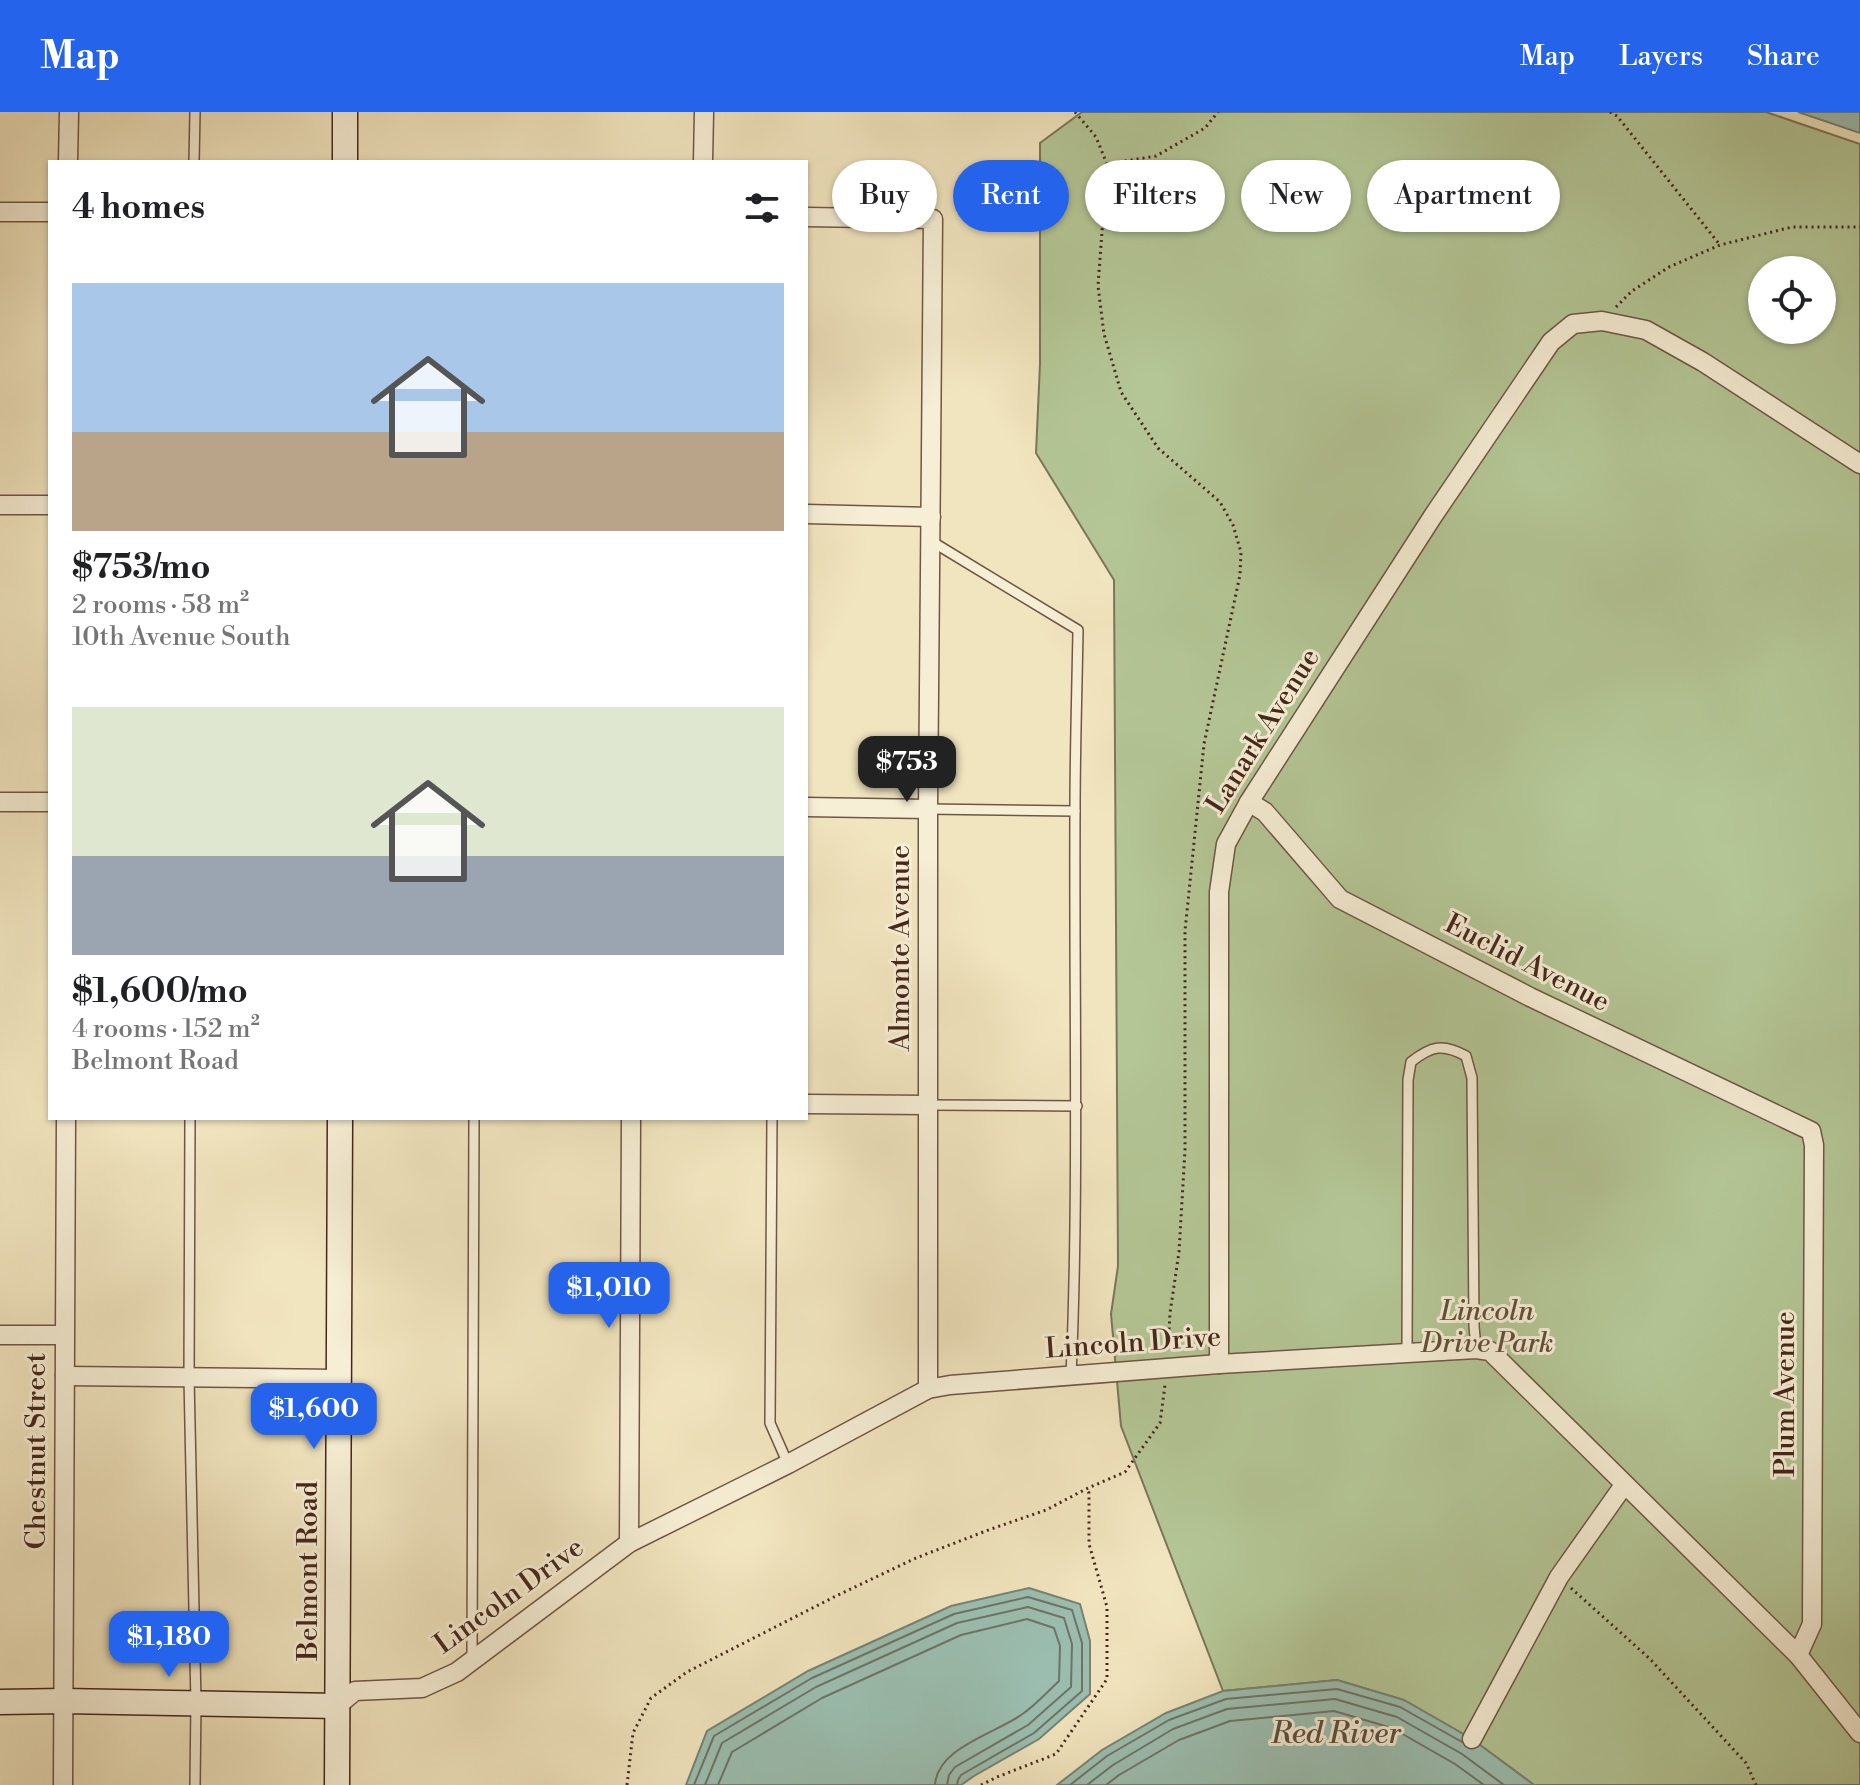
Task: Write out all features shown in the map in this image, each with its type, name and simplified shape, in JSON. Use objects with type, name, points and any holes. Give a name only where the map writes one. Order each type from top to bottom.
[{"type":"street","points":[[68,160],[69,112]]},
{"type":"street","points":[[345,112],[345,160]]},
{"type":"street","points":[[703,160],[704,112]]},
{"type":"street","points":[[0,212],[48,212]]},
{"type":"street","name":"Almonte Avenue","points":[[808,217],[933,219],[928,809],[928,1389]]},
{"type":"street","points":[[1602,321],[1646,330],[1703,362],[1860,464]]},
{"type":"street","name":"Lanark Avenue","points":[[1219,1364],[1219,892],[1226,844],[1249,802],[1433,516],[1551,342],[1573,324],[1602,321]]},
{"type":"street","points":[[0,505],[48,505]]},
{"type":"street","points":[[808,514],[931,517]]},
{"type":"street","points":[[0,802],[48,802]]},
{"type":"street","name":"Euclid Avenue","points":[[1249,802],[1265,812],[1340,899],[1530,997],[1811,1131]]},
{"type":"street","points":[[808,807],[928,809]]},
{"type":"street","points":[[808,1104],[928,1105]]},
{"type":"street","name":"Chestnut Street","points":[[63,1785],[66,1120]]},
{"type":"street","name":"Belmont Road","points":[[337,1785],[340,1120]]},
{"type":"street","points":[[629,1543],[631,1120]]},
{"type":"street","name":"Plum Avenue","points":[[1798,1655],[1812,1624],[1814,1145],[1811,1131]]},
{"type":"street","points":[[0,1335],[64,1335]]},
{"type":"street","points":[[1476,1349],[1490,1351],[1798,1655],[1860,1733]]},
{"type":"street","name":"Lincoln Drive","points":[[337,1706],[355,1691],[422,1688],[457,1672],[629,1543],[788,1464],[928,1389],[1219,1364],[1476,1349]]},
{"type":"street","points":[[65,1376],[339,1379]]},
{"type":"street","points":[[1472,1739],[1559,1577],[1624,1485]]},
{"type":"street","points":[[0,1702],[337,1706]]},
{"type":"lane","points":[[194,160],[195,112]]},
{"type":"lane","points":[[931,541],[1078,630],[1075,811],[1077,1106],[1071,1376]]},
{"type":"lane","points":[[928,809],[1075,811]]},
{"type":"lane","points":[[1407,1353],[1408,1080],[1411,1062],[1426,1050],[1451,1047],[1466,1056],[1472,1078],[1476,1349]]},
{"type":"lane","points":[[928,1105],[1077,1106]]},
{"type":"lane","points":[[190,1120],[189,1378],[195,1785]]},
{"type":"lane","points":[[472,1661],[474,1120]]},
{"type":"lane","points":[[772,1120],[770,1423],[788,1464]]},
{"type":"path","points":[[1132,160],[1156,156],[1205,128],[1218,112]]},
{"type":"path","points":[[1610,112],[1653,158],[1720,245]]},
{"type":"path","points":[[1602,321],[1632,291],[1669,267],[1720,245],[1792,227],[1860,227]]},
{"type":"path","points":[[981,1785],[1056,1754],[1107,1679],[1107,1607],[1089,1544],[1089,1493],[1086,1489]]},
{"type":"path","points":[[1559,1577],[1650,1659],[1746,1763],[1756,1785]]},
{"type":"green space","name":"Lincoln Drive Park","points":[[1082,112],[1766,112],[1860,144],[1860,1785],[1534,1785],[1472,1739],[1403,1700],[1337,1680],[1223,1691],[1121,1426],[1111,1314],[1118,1266],[1114,580],[1036,453],[1040,232],[1069,232],[1069,160],[1040,160],[1040,143]]},
{"type":"water","points":[[1798,112],[1860,112],[1860,133]]},
{"type":"water","points":[[1029,1588],[1080,1604],[1090,1641],[1090,1694],[1039,1739],[961,1785],[686,1785],[707,1731],[808,1671],[951,1606]]},
{"type":"water","name":"Red River","points":[[1337,1680],[1404,1700],[1472,1739],[1534,1785],[1057,1785],[1102,1750],[1166,1713],[1223,1691]]}]
